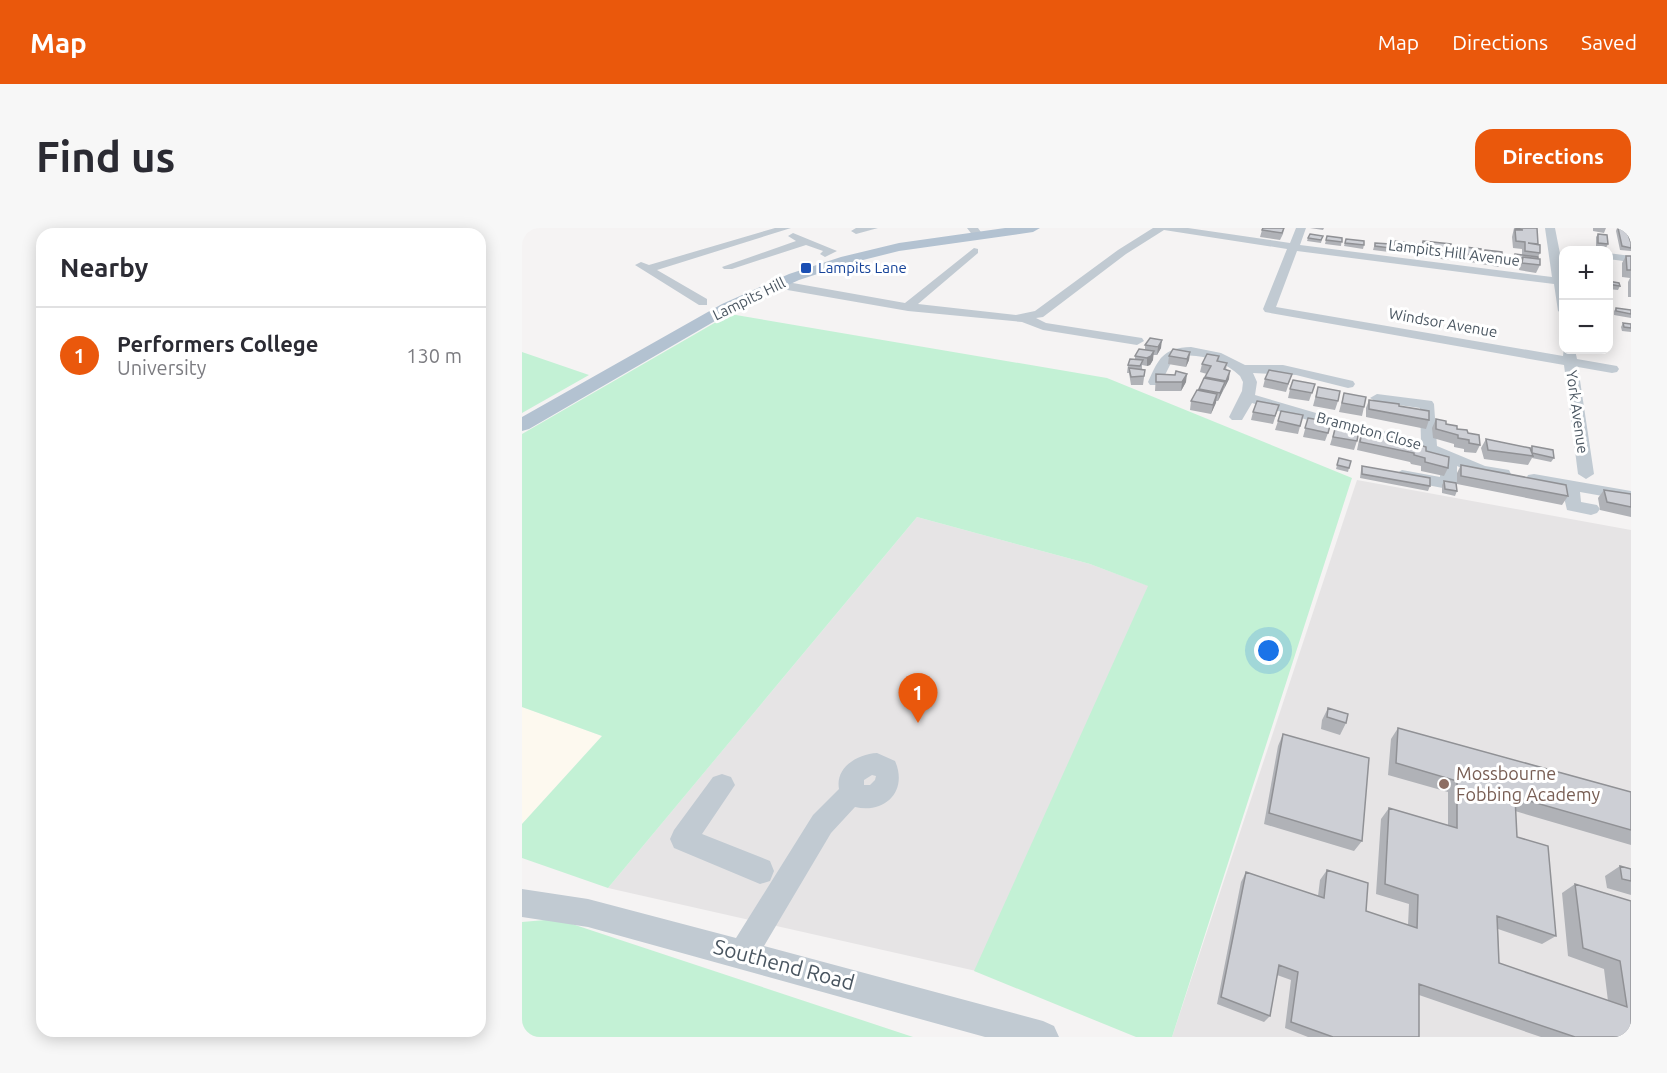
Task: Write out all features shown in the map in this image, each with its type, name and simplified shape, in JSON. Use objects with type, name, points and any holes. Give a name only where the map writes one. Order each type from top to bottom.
[{"type":"main road","name":"Lampits Hill","points":[[522,425],[728,307],[776,284],[822,267],[872,253],[975,231],[1033,228]]},
{"type":"street","points":[[748,228],[759,236]]},
{"type":"street","points":[[856,231],[873,228]]},
{"type":"street","points":[[776,284],[908,307],[1006,319],[1024,318],[1039,314],[1122,252],[1160,228]]},
{"type":"street","name":"Lampits Hill Avenue","points":[[1167,228],[1293,247],[1559,281]]},
{"type":"street","points":[[1293,247],[1301,228]]},
{"type":"street","points":[[1550,228],[1559,281]]},
{"type":"street","points":[[703,302],[644,267],[784,229],[804,242],[832,251],[825,254]]},
{"type":"street","points":[[728,267],[804,242]]},
{"type":"street","name":"Windsor Avenue","points":[[1293,247],[1269,309],[1570,356],[1612,369]]},
{"type":"street","points":[[908,307],[974,251]]},
{"type":"street","points":[[1613,257],[1631,259]]},
{"type":"street","points":[[1024,318],[1043,326],[1137,341]]},
{"type":"street","points":[[1155,382],[1171,355],[1183,352],[1222,358],[1243,370],[1250,381],[1247,397],[1237,417]]},
{"type":"street","name":"York Avenue","points":[[1570,356],[1586,474]]},
{"type":"street","points":[[1243,370],[1267,367],[1290,368],[1348,384]]},
{"type":"street","name":"Brampton Close","points":[[1247,397],[1353,429],[1429,447],[1482,470],[1631,496]]},
{"type":"street","points":[[1377,398],[1427,404],[1429,447]]},
{"type":"street","points":[[1385,472],[1448,484],[1449,456]]},
{"type":"street","points":[[1570,485],[1573,506],[1591,509]]},
{"type":"street","points":[[722,785],[683,839],[760,871]]},
{"type":"street","points":[[743,954],[822,824],[853,792]]},
{"type":"street","name":"Southend Road","points":[[522,903],[588,913],[1043,1037]]},
{"type":"shaded area","name":"Mossbourne Fobbing Academy","points":[[1357,480],[1631,530],[1631,1037],[1172,1037]]},
{"type":"shaded area","points":[[917,517],[1090,564],[1149,586],[985,973],[608,888]]},
{"type":"shaded area","points":[[522,707],[602,736],[522,824]]},
{"type":"green space","points":[[730,314],[1107,378],[1352,478],[1172,1037],[1136,1037],[974,971],[1148,586],[1090,564],[917,517],[608,888],[522,858],[522,824],[602,736],[522,707],[522,434]]},
{"type":"green space","points":[[522,352],[589,375],[522,413]]},
{"type":"green space","points":[[557,919],[913,1037],[522,1037],[522,922]]},
{"type":"building","points":[[1263,228],[1284,228],[1282,233],[1262,230]]},
{"type":"building","points":[[1516,228],[1537,228],[1538,244],[1528,243],[1540,245],[1540,253],[1525,251],[1525,242],[1516,241],[1515,230],[1523,230]]},
{"type":"building","points":[[1618,228],[1626,228],[1631,248],[1622,246]]},
{"type":"building","points":[[1310,234],[1323,236],[1321,240],[1308,238]]},
{"type":"building","points":[[1598,234],[1607,235],[1608,244],[1598,243]]},
{"type":"building","points":[[1327,236],[1342,238],[1342,242],[1326,240]]},
{"type":"building","points":[[1346,239],[1364,241],[1364,245],[1345,243]]},
{"type":"building","points":[[1395,241],[1417,244],[1416,248],[1394,245]]},
{"type":"building","points":[[1423,241],[1451,244],[1451,252],[1422,248]]},
{"type":"building","points":[[1375,243],[1390,244],[1390,248],[1375,246]]},
{"type":"building","points":[[1457,246],[1481,249],[1480,256],[1456,253]]},
{"type":"building","points":[[1485,250],[1502,252],[1502,259],[1484,257]]},
{"type":"building","points":[[1515,254],[1538,257],[1538,259],[1515,258]]},
{"type":"building","points":[[1626,256],[1631,256],[1631,270],[1627,270]]},
{"type":"building","points":[[1523,257],[1540,259],[1540,265],[1522,263]]},
{"type":"building","points":[[1616,308],[1631,310],[1631,314],[1616,311]]},
{"type":"building","points":[[1623,323],[1631,324],[1631,328],[1624,327]]},
{"type":"building","points":[[1150,338],[1162,340],[1158,347],[1145,345]]},
{"type":"building","points":[[1139,349],[1154,351],[1147,358],[1135,356]]},
{"type":"building","points":[[1173,349],[1190,352],[1187,359],[1169,356]]},
{"type":"building","points":[[1207,354],[1219,356],[1217,361],[1227,363],[1224,369],[1230,371],[1226,381],[1205,377],[1211,366],[1202,364]]},
{"type":"building","points":[[1130,359],[1143,360],[1140,366],[1128,365]]},
{"type":"building","points":[[1129,368],[1145,370],[1144,376],[1131,377]]},
{"type":"building","points":[[1269,370],[1292,374],[1288,384],[1265,379]]},
{"type":"building","points":[[1176,371],[1187,374],[1182,382],[1156,382],[1156,374],[1175,375]]},
{"type":"building","points":[[1204,378],[1225,382],[1220,393],[1199,389]]},
{"type":"building","points":[[1293,380],[1315,384],[1312,393],[1290,389]]},
{"type":"building","points":[[1318,387],[1340,391],[1338,401],[1316,397]]},
{"type":"building","points":[[1197,390],[1217,394],[1213,405],[1191,401]]},
{"type":"building","points":[[1344,393],[1366,397],[1364,407],[1342,403]]},
{"type":"building","points":[[1369,400],[1429,411],[1429,420],[1369,409]]},
{"type":"building","points":[[1257,401],[1279,405],[1275,416],[1253,412]]},
{"type":"building","points":[[1281,411],[1303,415],[1300,426],[1278,421]]},
{"type":"building","points":[[1308,418],[1331,422],[1328,433],[1305,428]]},
{"type":"building","points":[[1436,419],[1457,426],[1457,429],[1479,435],[1480,445],[1458,438],[1458,435],[1436,429]]},
{"type":"building","points":[[1336,425],[1359,430],[1357,441],[1333,437]]},
{"type":"building","points":[[1362,432],[1426,447],[1426,451],[1449,457],[1448,468],[1425,462],[1425,458],[1414,455],[1414,453],[1360,442]]},
{"type":"building","points":[[1486,439],[1530,448],[1533,456],[1488,450]]},
{"type":"building","points":[[1532,446],[1553,450],[1554,458],[1532,453]]},
{"type":"building","points":[[1339,458],[1351,461],[1349,468],[1337,465]]},
{"type":"building","points":[[1461,465],[1566,485],[1568,496],[1461,476]]},
{"type":"building","points":[[1362,466],[1430,478],[1430,486],[1362,474]]},
{"type":"building","points":[[1444,481],[1456,483],[1457,491],[1445,489]]},
{"type":"building","points":[[1604,490],[1631,494],[1631,507],[1607,502]]},
{"type":"building","points":[[1328,708],[1348,714],[1346,723],[1327,717]]},
{"type":"building","points":[[1398,728],[1631,792],[1631,830],[1515,797],[1517,837],[1548,846],[1556,936],[1497,916],[1499,963],[1627,1007],[1620,961],[1583,948],[1575,884],[1631,901],[1631,1037],[1575,1037],[1419,984],[1419,1037],[1333,1037],[1291,1022],[1298,972],[1279,965],[1270,1016],[1221,997],[1246,872],[1324,898],[1327,870],[1368,883],[1366,911],[1417,928],[1418,895],[1385,884],[1389,808],[1457,828],[1457,781],[1396,763]]},
{"type":"building","points":[[1283,734],[1369,758],[1362,841],[1269,813]]},
{"type":"building","points":[[1620,866],[1631,869],[1631,881],[1622,879]]},
{"type":"place","name":"Lampits Lane","points":[[806,268]]},
{"type":"place","name":"Performers College","points":[[918,723]]},
{"type":"place","name":"Mossbourne Fobbing Academy","points":[[1444,784]]}]
